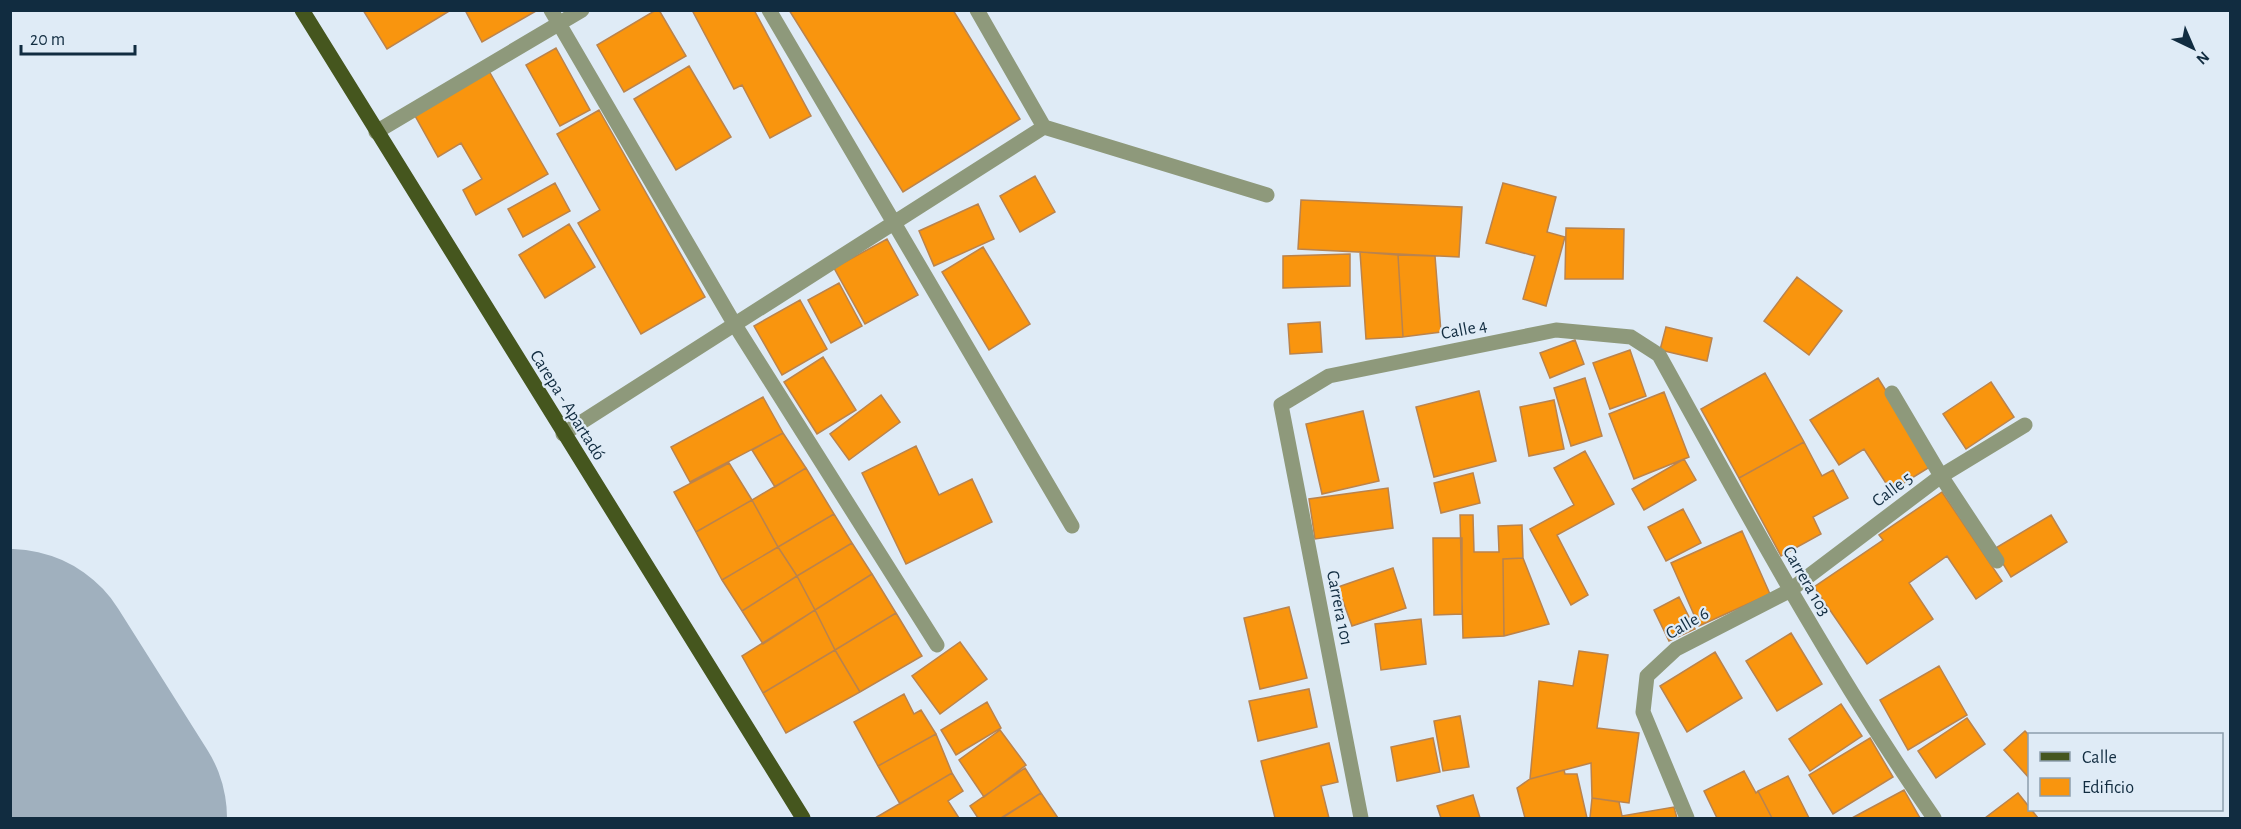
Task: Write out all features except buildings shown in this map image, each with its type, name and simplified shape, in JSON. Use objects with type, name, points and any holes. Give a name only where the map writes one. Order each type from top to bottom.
[{"type":"main road","name":"Carepa - Apartadó","points":[[302,10],[803,819]]},
{"type":"street","points":[[551,10],[735,325],[937,645]]},
{"type":"street","points":[[376,132],[582,10]]},
{"type":"street","points":[[770,10],[1072,526]]},
{"type":"street","points":[[977,10],[1044,128],[1267,195]]},
{"type":"street","points":[[563,434],[1044,128]]},
{"type":"street","name":"Calle 4","points":[[1281,405],[1329,376],[1556,330],[1631,337],[1659,355]]},
{"type":"street","name":"Carrera 103","points":[[1659,355],[1789,591],[1876,736],[1934,819]]},
{"type":"street","points":[[1892,393],[1941,476],[1997,561]]},
{"type":"street","name":"Carrera 101","points":[[1281,405],[1361,819]]},
{"type":"street","name":"Calle 5","points":[[1789,591],[1941,476],[2025,425]]},
{"type":"street","name":"Calle 6","points":[[1687,819],[1643,712],[1647,676],[1676,649],[1789,591]]},
{"type":"runway","points":[[10,677],[99,818]]}]
